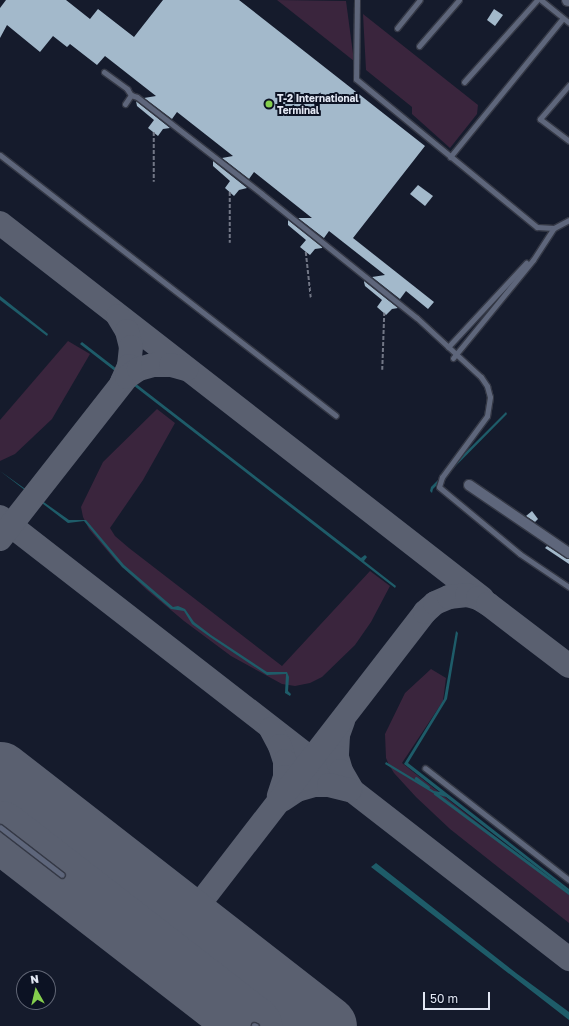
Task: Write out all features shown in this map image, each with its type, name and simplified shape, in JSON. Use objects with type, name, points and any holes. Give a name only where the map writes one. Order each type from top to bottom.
[{"type":"street","points":[[469,485],[569,553]]},
{"type":"lane","points":[[357,0],[356,79],[537,227],[554,228]]},
{"type":"lane","points":[[397,28],[420,0]]},
{"type":"lane","points":[[419,46],[459,0]]},
{"type":"lane","points":[[464,82],[538,0]]},
{"type":"lane","points":[[541,0],[569,23]]},
{"type":"lane","points":[[450,157],[563,18]]},
{"type":"lane","points":[[104,72],[127,89],[131,95],[137,97],[262,194],[416,318],[454,356],[484,381],[489,391],[490,407],[484,422],[442,477],[439,487],[520,554],[569,587]]},
{"type":"lane","points":[[569,85],[540,120],[569,141]]},
{"type":"lane","points":[[125,104],[131,95]]},
{"type":"lane","points":[[0,155],[336,416]]},
{"type":"lane","points":[[454,356],[533,260],[554,228],[569,220]]},
{"type":"lane","points":[[448,347],[526,264]]},
{"type":"lane","points":[[425,768],[569,880]]},
{"type":"lane","points":[[0,827],[62,875]]},
{"type":"path","points":[[154,132],[154,182]]},
{"type":"path","points":[[230,192],[230,242]]},
{"type":"path","points":[[306,252],[311,298]]},
{"type":"path","points":[[382,370],[384,313]]},
{"type":"shaded area","points":[[277,0],[346,1],[354,61]]},
{"type":"shaded area","points":[[363,14],[478,105],[477,114],[450,148],[412,114],[412,107],[366,70]]},
{"type":"shaded area","points":[[0,296],[48,334],[47,336],[0,300]]},
{"type":"shaded area","points":[[68,341],[90,354],[52,419],[15,454],[0,461],[0,420]]},
{"type":"shaded area","points":[[82,342],[361,558],[365,555],[367,557],[364,561],[396,586],[395,588],[80,344]]},
{"type":"shaded area","points":[[157,409],[175,423],[143,480],[110,528],[115,536],[129,548],[282,666],[370,571],[390,586],[371,622],[355,645],[322,677],[310,683],[295,686],[282,684],[231,656],[184,621],[147,590],[116,561],[89,529],[83,517],[81,507],[103,462]]},
{"type":"shaded area","points":[[506,412],[507,414],[433,489],[432,493],[430,491],[431,487]]},
{"type":"shaded area","points":[[0,471],[69,520],[86,520],[124,565],[173,607],[178,606],[185,609],[194,622],[211,635],[267,672],[287,672],[289,677],[288,691],[291,694],[290,696],[285,693],[286,674],[267,675],[210,637],[192,624],[184,611],[171,609],[122,567],[84,521],[68,523]]},
{"type":"shaded area","points":[[456,631],[458,633],[447,699],[408,763],[569,889],[569,892],[446,797],[433,793],[385,764],[386,762],[434,791],[440,792],[404,764],[444,699]]},
{"type":"shaded area","points":[[431,669],[446,678],[443,701],[402,763],[569,895],[569,923],[450,829],[416,797],[394,773],[389,765],[386,758],[385,734],[405,693]]},
{"type":"shaded area","points":[[376,863],[516,973],[569,1012],[569,1020],[371,867]]},
{"type":"building","name":"T-2 International Terminal","points":[[6,0],[66,0],[90,19],[98,9],[134,37],[163,0],[239,0],[425,146],[353,238],[434,302],[428,309],[406,291],[400,299],[372,277],[385,275],[329,231],[324,238],[298,218],[312,218],[254,172],[249,179],[222,158],[233,156],[177,112],[172,119],[144,98],[156,96],[105,56],[97,65],[70,44],[67,47],[53,36],[40,52],[7,25],[0,38],[0,8]]},
{"type":"building","points":[[494,9],[503,15],[495,26],[487,20]]},
{"type":"building","points":[[136,101],[170,128],[163,129],[158,136],[148,128],[154,120],[137,106]]},
{"type":"building","points":[[213,161],[247,188],[239,190],[234,196],[225,188],[230,181],[213,166]]},
{"type":"building","points":[[418,185],[433,196],[425,206],[410,194]]},
{"type":"building","points":[[288,220],[322,248],[315,249],[310,255],[306,252],[300,247],[306,240],[288,225]]},
{"type":"building","points":[[364,281],[398,308],[392,309],[386,315],[377,307],[382,300],[365,286]]},
{"type":"building","points":[[532,511],[538,519],[535,522],[526,516]]},
{"type":"building","points":[[547,546],[569,559],[569,564],[545,548]]},
{"type":"waterway","points":[[416,778],[428,787]]},
{"type":"waterway","points":[[435,793],[569,893]]},
{"type":"taxiway","points":[[0,223],[482,598]]},
{"type":"taxiway","points":[[118,316],[127,331],[131,347],[129,366],[122,382],[124,379]]},
{"type":"taxiway","points":[[0,539],[127,377],[139,369],[153,365],[171,365],[186,369]]},
{"type":"taxiway","points":[[0,517],[569,959]]},
{"type":"taxiway","points":[[254,1025],[193,976],[186,961],[182,944],[187,920],[425,612],[435,603],[449,597],[467,595],[478,598],[569,666]]},
{"type":"taxiway","points":[[343,721],[338,735],[337,757],[341,771],[351,788]]},
{"type":"taxiway","points":[[271,729],[280,746],[285,761],[285,777],[279,796]]},
{"type":"taxiway","points":[[282,800],[297,790],[315,785],[329,785],[349,790]]},
{"type":"taxiway","points":[[62,875],[122,922],[139,930],[154,932],[168,930],[179,924],[192,913]]},
{"type":"runway","points":[[0,772],[326,1026]]},
{"type":"runway","points":[[0,831],[251,1026]]},
{"type":"place","name":"T-2 International Terminal","points":[[269,104]]}]
